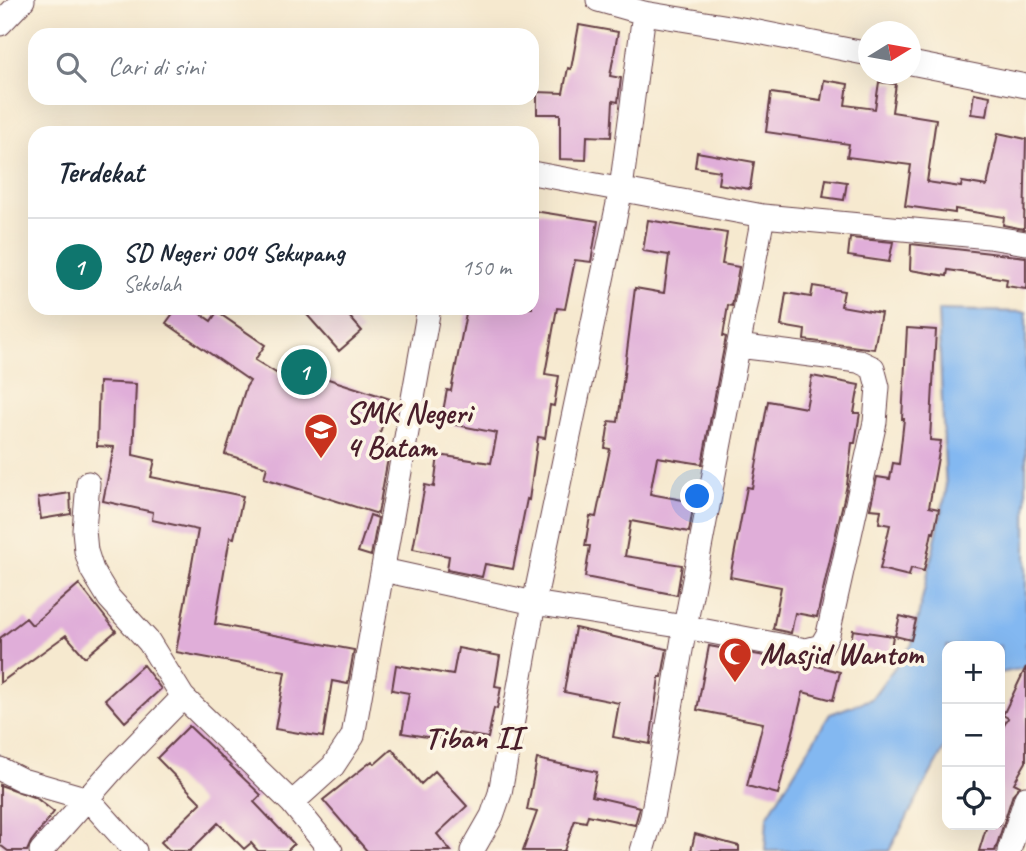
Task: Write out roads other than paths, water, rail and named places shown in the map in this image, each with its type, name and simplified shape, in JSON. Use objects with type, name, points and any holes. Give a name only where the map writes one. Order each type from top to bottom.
[{"type":"street","points":[[0,24],[23,0]]},
{"type":"street","points":[[598,0],[643,13],[858,52]]},
{"type":"street","points":[[472,851],[492,816],[500,793],[534,603],[621,189],[643,13]]},
{"type":"street","points":[[921,65],[1026,86]]},
{"type":"street","points":[[539,174],[763,216],[989,237],[1026,243]]},
{"type":"street","points":[[642,851],[652,817],[763,216]]},
{"type":"street","points":[[292,803],[333,766],[352,736],[428,315]]},
{"type":"street","points":[[383,570],[534,603],[814,650],[825,643],[875,422],[878,387],[873,368],[858,361],[738,346]]},
{"type":"street","points":[[88,483],[84,530],[86,551],[92,570],[109,598],[149,642],[183,697],[292,803],[331,851]]},
{"type":"street","points":[[41,851],[116,766],[183,697]]},
{"type":"street","points":[[0,769],[22,779],[88,799],[135,851]]},
{"type":"street","points":[[1009,851],[1026,798]]},
{"type":"water","points":[[938,310],[1026,312],[1026,668],[1005,672],[1005,641],[942,641],[942,752],[889,851],[765,851],[767,817],[830,714],[871,699],[912,644],[946,492]]},
{"type":"place","name":"SD Negeri 004 Sekupang","points":[[304,372]]},
{"type":"place","name":"SMK Negeri 4 Batam","points":[[321,460]]},
{"type":"place","name":"Masjid Wantom","points":[[735,684]]},
{"type":"district","name":"Tiban II","points":[[473,737]]}]
